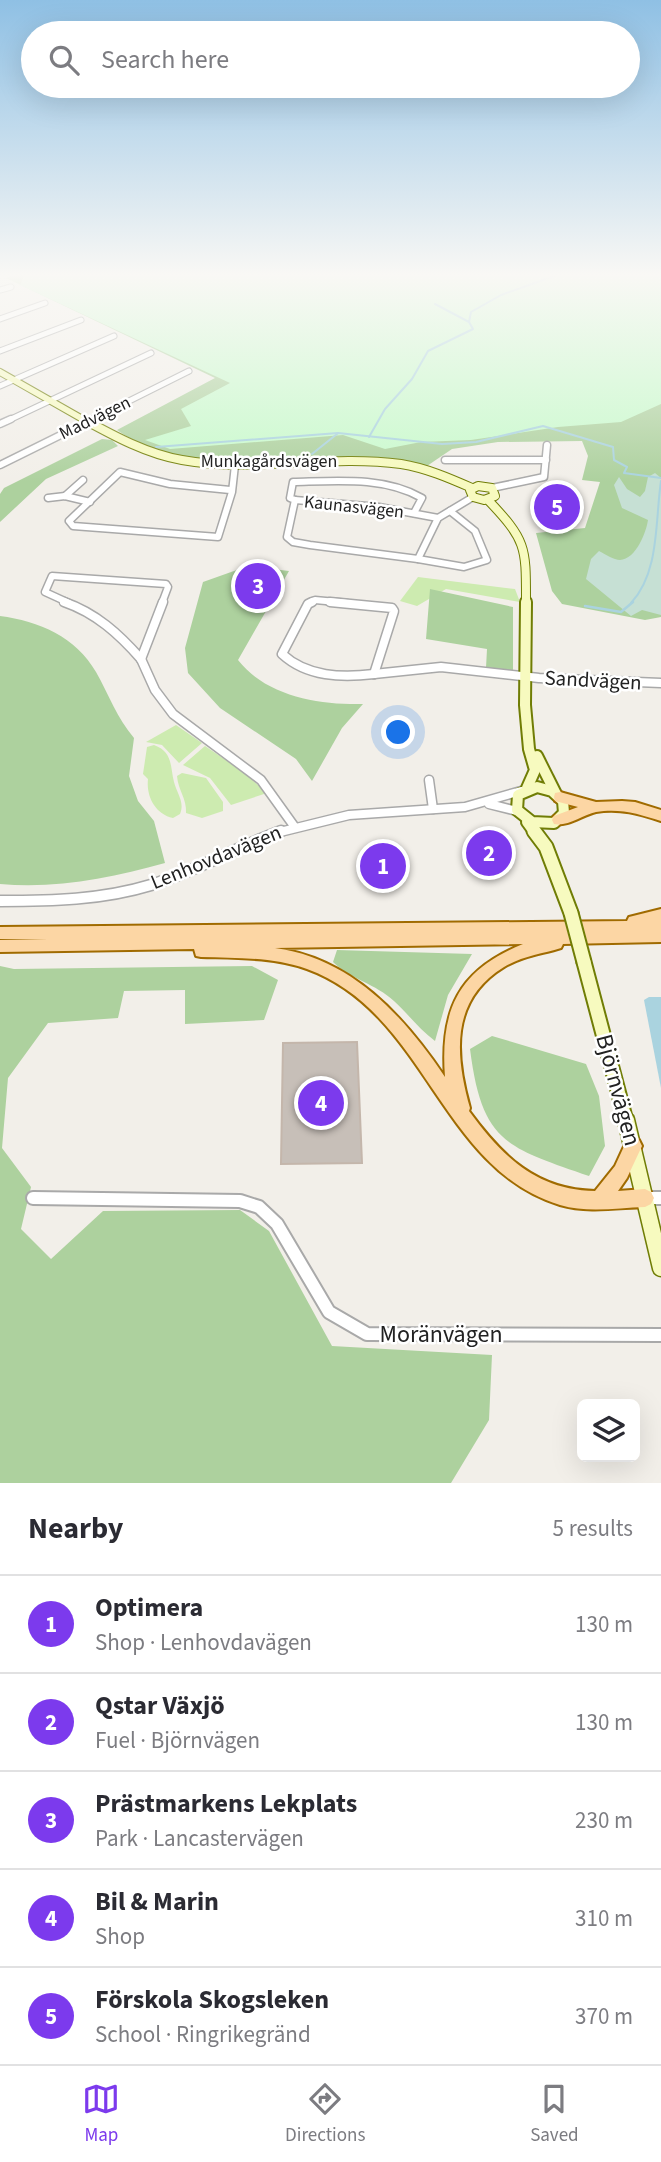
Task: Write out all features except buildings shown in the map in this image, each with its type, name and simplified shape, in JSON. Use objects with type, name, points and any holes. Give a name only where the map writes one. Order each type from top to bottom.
[{"type":"main road","points":[[558,796],[595,806],[628,806],[661,816]]},
{"type":"main road","points":[[557,822],[595,806]]},
{"type":"main road","points":[[468,1125],[454,1081],[450,1046],[456,1014],[468,989],[489,968],[512,954],[661,915]]},
{"type":"main road","points":[[0,946],[127,946],[588,932],[661,927]]},
{"type":"main road","points":[[0,933],[588,932],[661,936]]},
{"type":"main road","points":[[127,946],[284,955],[326,970],[368,999],[400,1029],[468,1125],[500,1162],[526,1181],[562,1196],[600,1199],[653,1198]]},
{"type":"main road","points":[[600,1199],[621,1172],[633,1146]]},
{"type":"street","points":[[0,351],[20,343]]},
{"type":"street","points":[[0,386],[97,343]]},
{"type":"street","points":[[0,424],[150,353]]},
{"type":"street","name":"Madvägen","points":[[0,465],[189,371]]},
{"type":"street","name":"Munkagårdsvägen","points":[[0,372],[131,443],[162,455],[235,465],[380,463],[436,474],[472,492]]},
{"type":"street","points":[[438,518],[481,485],[492,488],[544,477],[547,445]]},
{"type":"street","points":[[446,460],[546,460]]},
{"type":"street","points":[[230,490],[170,484],[120,472],[69,521],[73,526],[218,537],[230,490],[235,465]]},
{"type":"street","points":[[65,496],[83,480]]},
{"type":"street","name":"Kaunasvägen","points":[[414,513],[422,498],[420,495],[376,485],[293,482],[290,498],[295,500],[354,504],[438,518],[418,559]]},
{"type":"street","points":[[488,500],[495,496],[492,488]]},
{"type":"street","points":[[472,492],[488,500],[517,531],[527,560],[525,677],[530,743],[535,770],[516,799],[520,814],[547,846],[565,810],[530,743]]},
{"type":"street","points":[[48,498],[65,496],[90,502]]},
{"type":"street","name":"Kaunasvägen","points":[[295,500],[287,537],[293,542],[478,566],[486,560],[473,526],[450,511]]},
{"type":"street","points":[[141,659],[168,587],[166,584],[52,576],[47,596],[76,605],[121,636],[141,659],[155,690],[173,714],[261,780],[294,827]]},
{"type":"street","name":"Sandvägen","points":[[374,675],[394,611],[392,608],[315,600],[308,604],[282,653],[289,661],[322,674],[354,677],[374,675],[406,668],[444,667],[525,677],[661,683]]},
{"type":"street","points":[[429,780],[433,809]]},
{"type":"street","points":[[524,790],[542,787],[558,796]]},
{"type":"street","name":"Lenhovdavägen","points":[[483,804],[524,790]]},
{"type":"street","name":"Lenhovdavägen","points":[[0,901],[59,901],[122,892],[172,878],[294,827],[356,814],[483,804],[501,805],[520,814]]},
{"type":"street","points":[[520,814],[538,825],[557,822]]},
{"type":"street","name":"Björnvägen","points":[[547,846],[570,913],[633,1146],[653,1198],[661,1268]]},
{"type":"street","name":"Moränvägen","points":[[33,1198],[240,1201],[259,1207],[277,1224],[329,1312],[367,1334],[661,1335]]},
{"type":"green space","points":[[142,343],[661,343],[661,617],[645,620],[562,604],[552,591],[536,533],[585,528],[600,482],[582,480],[588,456],[582,441],[498,442],[452,449],[427,466],[358,457],[233,461],[202,459],[171,454],[143,445],[117,430],[215,378]]},
{"type":"green space","points":[[145,343],[661,343],[661,404],[621,422],[558,427],[471,440],[421,442],[385,449],[343,435],[170,449],[145,440],[191,426],[181,409],[230,383]]},
{"type":"green space","points":[[102,439],[112,440],[118,446],[46,479],[0,522],[0,494],[4,488]]},
{"type":"green space","points":[[655,473],[661,478],[661,615],[642,610],[631,616],[586,579],[591,559],[599,551],[615,559],[626,559],[635,550],[645,532],[648,520],[622,508],[614,485],[619,477],[627,489],[640,497],[645,491],[648,477]]},
{"type":"green space","points":[[248,566],[289,571],[238,660],[263,682],[294,696],[329,703],[363,704],[342,728],[312,781],[296,759],[220,708],[188,673],[185,648],[203,582]]},
{"type":"green space","points":[[418,577],[515,589],[520,602],[446,589],[417,606],[400,601]]},
{"type":"green space","points":[[430,589],[513,607],[513,671],[486,668],[487,649],[426,639]]},
{"type":"green space","points":[[0,616],[29,622],[55,633],[78,649],[88,660],[134,738],[129,776],[138,801],[154,821],[165,863],[63,884],[0,884]]},
{"type":"green space","points":[[176,725],[202,743],[179,763],[162,745],[146,742]]},
{"type":"green space","points":[[154,745],[168,756],[181,802],[180,814],[173,818],[161,813],[153,803],[148,779],[143,774],[147,747]]},
{"type":"green space","points":[[205,746],[242,771],[267,793],[231,805],[210,778],[183,765]]},
{"type":"green space","points":[[182,773],[206,778],[223,802],[223,811],[202,818],[186,813],[177,776]]},
{"type":"green space","points":[[337,950],[472,954],[448,995],[435,1041],[387,995],[333,962]]},
{"type":"green space","points":[[0,966],[14,969],[252,966],[278,980],[264,1020],[185,1024],[185,990],[124,991],[118,1018],[48,1023],[8,1078],[2,1148],[31,1187],[21,1229],[51,1259],[103,1211],[240,1210],[269,1231],[332,1346],[492,1355],[489,1420],[451,1483],[0,1483]]},
{"type":"green space","points":[[492,1036],[586,1064],[599,1096],[605,1146],[589,1176],[518,1148],[503,1137],[491,1123],[475,1080],[470,1049]]},
{"type":"water","points":[[661,997],[661,1088],[644,1000]]},
{"type":"waterway","points":[[369,436],[385,409],[412,379],[428,351],[444,343]]},
{"type":"waterway","points":[[369,436],[442,444],[476,442],[543,426],[613,447],[614,460],[627,467],[624,473],[661,478]]},
{"type":"waterway","points":[[156,447],[338,433],[369,436]]},
{"type":"waterway","points":[[312,454],[337,434]]},
{"type":"waterway","points":[[631,603],[640,590],[652,561],[661,481]]},
{"type":"waterway","points":[[585,606],[621,612],[633,602]]},
{"type":"place","name":"Förskola Skogsleken","points":[[557,507]]},
{"type":"place","name":"Prästmarkens Lekplats","points":[[258,586]]},
{"type":"place","name":"Qstar Växjö","points":[[489,853]]},
{"type":"place","name":"Optimera","points":[[383,866]]},
{"type":"place","name":"Bil & Marin","points":[[321,1103]]}]
